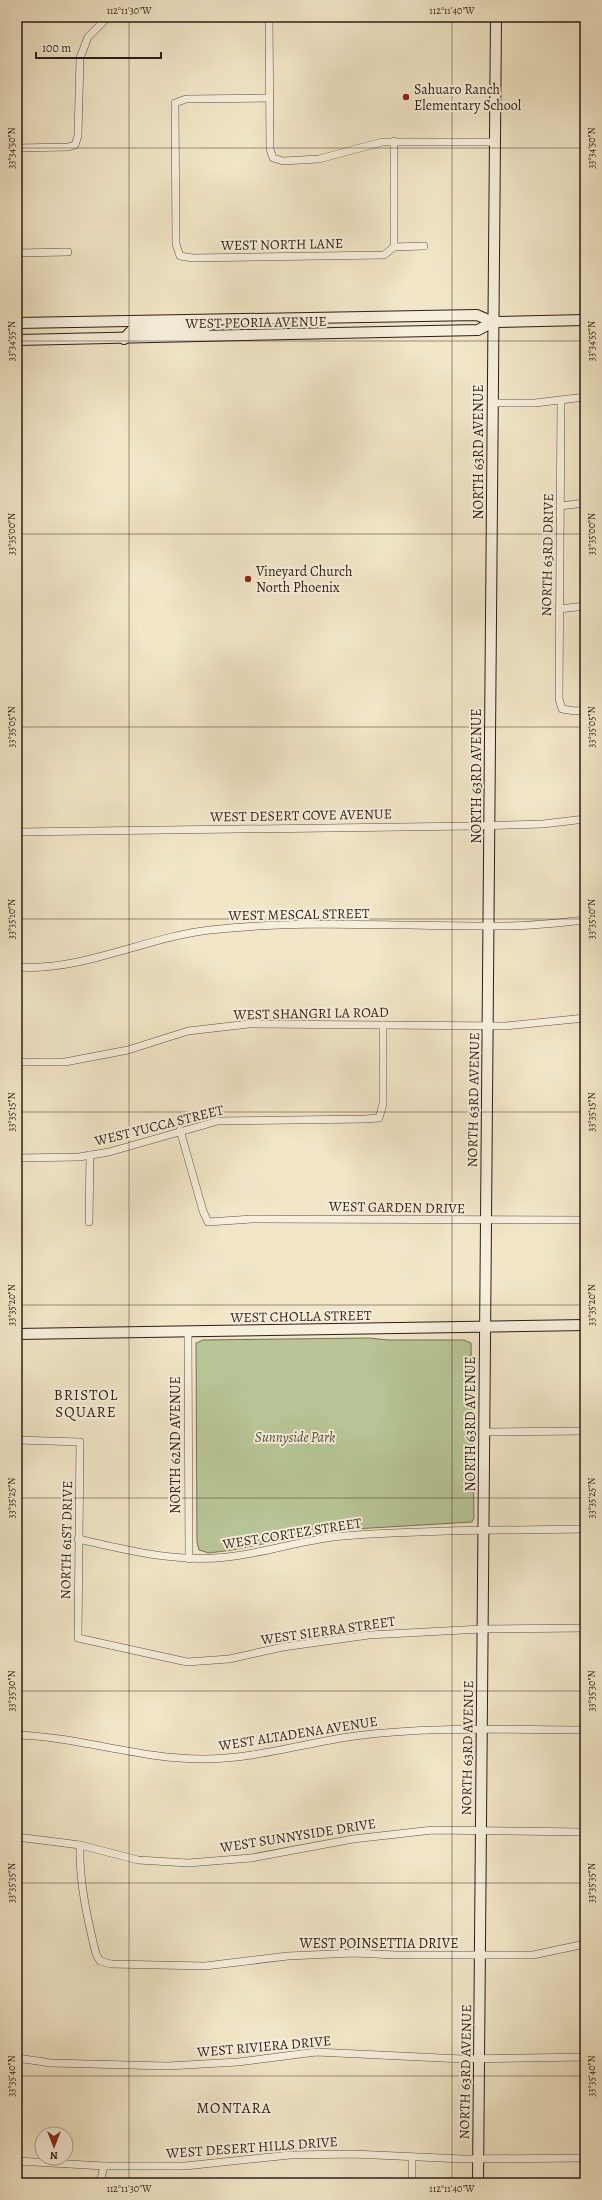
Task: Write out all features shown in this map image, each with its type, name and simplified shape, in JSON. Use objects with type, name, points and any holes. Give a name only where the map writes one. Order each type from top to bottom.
[{"type":"street","points":[[17,148],[68,147],[75,145],[78,136],[78,70],[88,37],[108,17]]},
{"type":"street","points":[[268,17],[270,149],[273,158],[283,161],[315,160],[366,145],[394,141],[494,142]]},
{"type":"street","name":"NORTH 63RD AVENUE","points":[[478,2183],[488,1026],[492,322],[496,17]]},
{"type":"street","name":"WEST NORTH LANE","points":[[270,98],[186,99],[175,103],[176,244],[180,256],[193,258],[384,255],[394,247]]},
{"type":"street","points":[[394,141],[394,247],[424,246]]},
{"type":"street","points":[[17,253],[68,252]]},
{"type":"street","name":"WEST PEORIA AVENUE","points":[[17,323],[477,316],[492,322],[585,320]]},
{"type":"street","points":[[124,338],[133,328],[201,328],[227,319]]},
{"type":"street","name":"WEST PEORIA AVENUE","points":[[17,340],[478,330],[492,322]]},
{"type":"street","points":[[492,403],[561,401],[585,397]]},
{"type":"street","name":"NORTH 63RD DRIVE","points":[[561,401],[559,699],[562,709],[575,711],[585,710]]},
{"type":"street","points":[[560,506],[585,503]]},
{"type":"street","points":[[560,609],[585,606]]},
{"type":"street","name":"WEST DESERT COVE AVENUE","points":[[17,832],[489,826],[543,824],[585,819]]},
{"type":"street","name":"WEST MESCAL STREET","points":[[17,967],[31,968],[64,964],[162,938],[209,930],[289,925],[524,926],[585,920]]},
{"type":"street","name":"WEST SHANGRI LA ROAD","points":[[17,1062],[65,1062],[128,1050],[188,1031],[249,1024],[488,1026],[548,1023],[585,1018]]},
{"type":"street","name":"WEST YUCCA STREET","points":[[17,1158],[57,1158],[109,1152],[180,1130],[218,1121],[366,1120],[379,1118],[383,1104],[383,1025]]},
{"type":"street","name":"WEST GARDEN DRIVE","points":[[180,1130],[203,1211],[208,1222],[252,1219],[486,1221],[585,1220]]},
{"type":"street","points":[[90,1155],[90,1222]]},
{"type":"street","name":"WEST CHOLLA STREET","points":[[17,1334],[585,1325]]},
{"type":"street","name":"NORTH 62ND AVENUE","points":[[188,1332],[189,1559]]},
{"type":"street","points":[[484,1432],[585,1431]]},
{"type":"street","name":"NORTH 61ST DRIVE","points":[[17,1440],[80,1442],[78,1638]]},
{"type":"street","name":"WEST CORTEZ STREET","points":[[78,1539],[156,1556],[189,1559],[227,1558],[341,1536],[430,1531],[585,1529]]},
{"type":"street","name":"WEST SIERRA STREET","points":[[78,1638],[187,1662],[229,1659],[283,1647],[369,1634],[482,1629],[585,1628]]},
{"type":"street","name":"WEST ALTADENA AVENUE","points":[[17,1735],[57,1737],[149,1756],[176,1759],[204,1759],[250,1756],[354,1736],[410,1731],[585,1730]]},
{"type":"street","name":"WEST SUNNYSIDE DRIVE","points":[[17,1837],[80,1845],[138,1860],[188,1863],[251,1858],[353,1839],[433,1830],[585,1832]]},
{"type":"street","name":"WEST POINSETTIA DRIVE","points":[[80,1845],[80,1877],[96,1954],[100,1961],[111,1964],[205,1966],[288,1956],[354,1953],[396,1956],[533,1956],[585,1944]]},
{"type":"street","name":"WEST RIVIERA DRIVE","points":[[17,2058],[51,2063],[168,2066],[238,2062],[316,2052],[479,2059],[585,2057]]},
{"type":"street","name":"WEST DESERT HILLS DRIVE","points":[[17,2161],[104,2166],[185,2166],[290,2155],[352,2154],[478,2159],[585,2158]]},
{"type":"street","points":[[412,2157],[412,2183]]},
{"type":"street","points":[[100,2183],[104,2166]]},
{"type":"green space","name":"Sunnyside Park","points":[[369,1338],[388,1340],[464,1340],[471,1343],[474,1518],[472,1522],[354,1529],[313,1534],[232,1550],[209,1553],[199,1550],[197,1542],[196,1343],[203,1340]]},
{"type":"place","name":"Sahuaro Ranch Elementary School","points":[[406,97]]},
{"type":"place","name":"Vineyard Church North Phoenix","points":[[248,579]]},
{"type":"district","name":"BRISTOL SQUARE","points":[[86,1404]]},
{"type":"district","name":"MONTARA","points":[[234,2108]]}]
